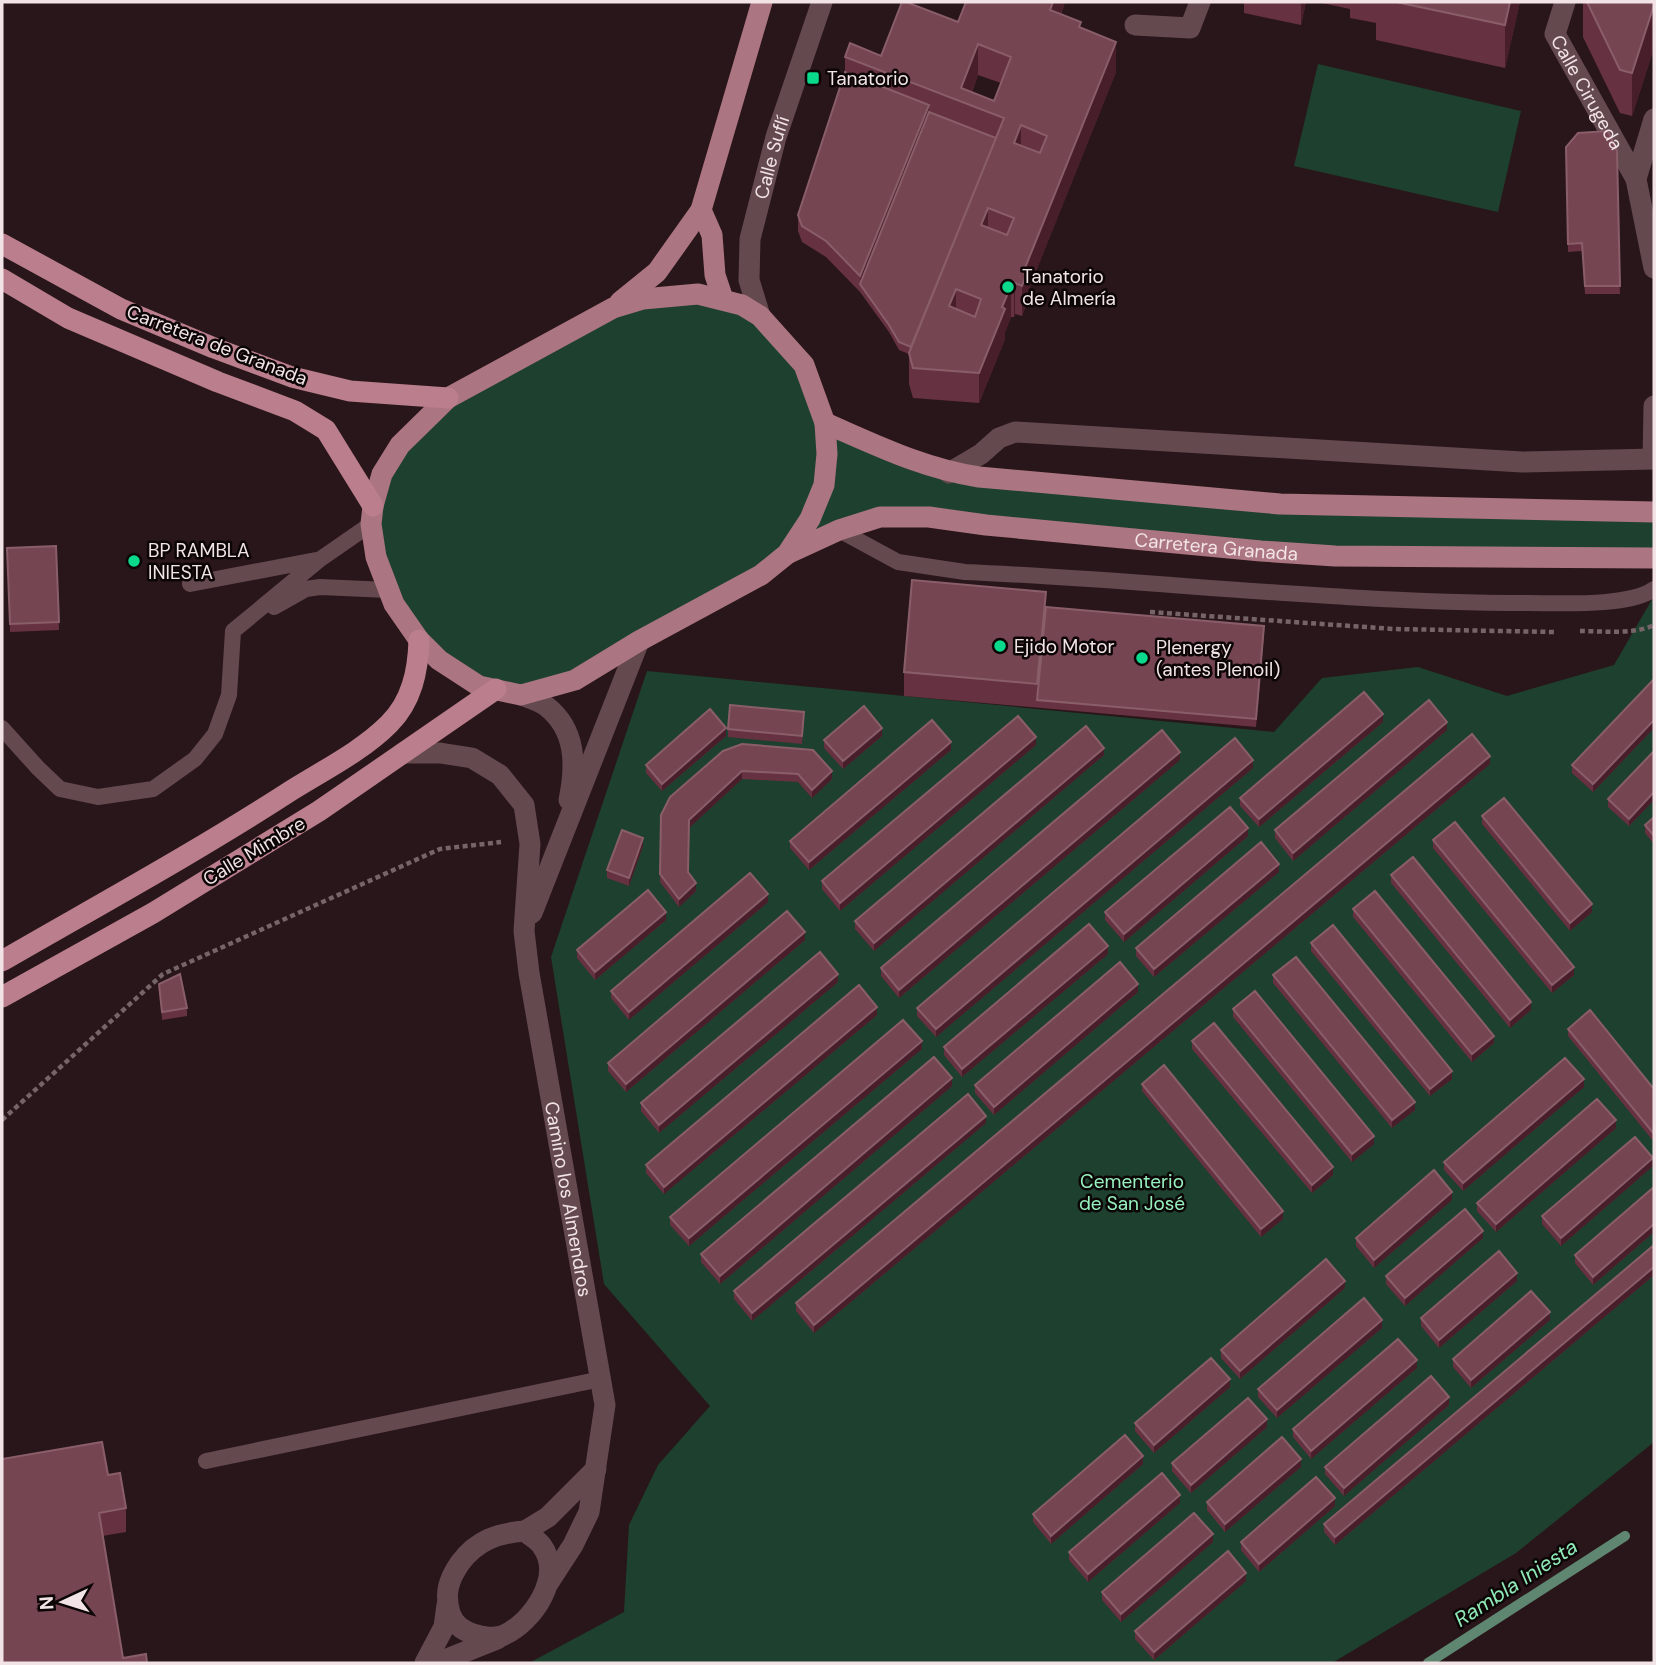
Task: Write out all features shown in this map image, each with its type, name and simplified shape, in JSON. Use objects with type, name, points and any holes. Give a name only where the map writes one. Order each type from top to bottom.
[{"type":"highway","name":"Carretera de Granada","points":[[2,244],[121,309],[292,377],[350,391],[448,398]]},
{"type":"highway","name":"Carretera de Granada","points":[[2,278],[68,318],[218,382],[295,411],[326,430],[372,515]]},
{"type":"highway","name":"Calle Mimbre","points":[[2,961],[265,807],[359,748],[389,724],[402,708],[412,688],[418,663],[419,640]]},
{"type":"highway","name":"Calle Mimbre","points":[[2,997],[153,913],[319,811],[496,690]]},
{"type":"main road","points":[[613,308],[653,298],[698,294],[742,305],[760,316],[804,365],[825,423],[827,454],[824,485],[810,519],[787,554],[761,575],[639,641],[575,680],[520,695],[479,685],[439,660],[419,640],[394,604],[376,557],[372,515],[383,474],[400,445],[448,398],[613,308],[657,272],[701,211],[762,2]]},
{"type":"main road","points":[[701,211],[712,235],[715,275],[723,299]]},
{"type":"main road","points":[[825,423],[905,459],[949,473],[979,477],[1280,504],[1654,512]]},
{"type":"main road","name":"Carretera Granada","points":[[787,554],[839,530],[880,517],[929,517],[986,525],[1335,556],[1654,558]]},
{"type":"street","name":"Calle Suflí","points":[[760,316],[749,280],[750,239],[776,136],[822,2]]},
{"type":"street","points":[[1135,25],[1189,28],[1200,2]]},
{"type":"street","name":"Calle Cirugeda","points":[[1565,2],[1555,34],[1636,179]]},
{"type":"street","points":[[1654,120],[1636,179],[1654,268]]},
{"type":"street","points":[[949,473],[981,454],[999,439],[1015,432],[1522,462],[1653,459],[1654,406]]},
{"type":"street","points":[[524,931],[639,641]]},
{"type":"street","points":[[520,695],[545,705],[561,721],[573,746],[573,778],[561,843]]},
{"type":"street","name":"Camino los Almendros","points":[[403,753],[440,753],[472,758],[500,775],[524,805],[530,844],[524,931],[531,986],[605,1405],[589,1512],[573,1545],[547,1585]]},
{"type":"street","points":[[425,1663],[444,1627],[447,1585],[461,1562],[481,1541],[506,1533],[525,1531],[548,1517],[596,1469]]},
{"type":"street","points":[[437,1663],[502,1637],[522,1624],[533,1612],[547,1585],[548,1565],[542,1546],[525,1531]]},
{"type":"street","points":[[447,1603],[454,1623],[481,1637],[502,1637]]},
{"type":"lane","points":[[2,728],[37,768],[60,789],[98,797],[153,789],[195,759],[215,734],[229,695],[233,631],[372,515]]},
{"type":"lane","points":[[839,530],[898,562],[965,572],[1437,603],[1578,603],[1629,598],[1654,589]]},
{"type":"lane","points":[[190,584],[319,560]]},
{"type":"lane","points":[[233,631],[306,589],[320,587],[388,590]]},
{"type":"lane","points":[[206,1461],[601,1380]]},
{"type":"path","points":[[2,1120],[163,974],[440,849],[493,841],[530,844]]},
{"type":"green space","points":[[1318,64],[1521,111],[1498,212],[1294,166]]},
{"type":"green space","points":[[723,299],[804,365],[825,423],[905,459],[1280,504],[1654,512],[1654,558],[1335,556],[880,517],[639,641],[521,695],[439,660],[394,604],[373,506],[423,421],[613,308]]},
{"type":"green space","name":"Cementerio de San José","points":[[1654,596],[1654,1442],[1516,1553],[1332,1663],[529,1663],[624,1612],[629,1525],[658,1465],[710,1406],[604,1284],[551,957],[647,671],[1274,732],[1322,678],[1418,667],[1507,696],[1614,665]]},
{"type":"building","points":[[902,2],[958,22],[966,2],[1053,2],[1050,10],[1081,22],[1079,27],[1116,42],[1025,268],[1028,270],[1022,286],[1015,283],[1014,287],[1011,286],[1002,307],[1005,309],[979,373],[913,368],[909,353],[1004,118],[845,57],[850,43],[881,56]],"holes":[[[978,44],[1011,57],[994,101],[961,88]],[[1021,125],[1047,136],[1040,153],[1014,143]],[[988,208],[1014,218],[1007,235],[981,225]],[[956,289],[981,299],[975,317],[949,306]]]},
{"type":"building","points":[[1396,2],[1510,2],[1505,25]]},
{"type":"building","points":[[1587,2],[1654,2],[1632,73],[1620,70]]},
{"type":"building","points":[[845,72],[929,105],[860,276],[826,241],[802,226],[798,215]]},
{"type":"building","points":[[929,112],[996,138],[911,347],[899,342],[860,284]]},
{"type":"building","points":[[1608,131],[1617,151],[1620,286],[1585,286],[1582,243],[1568,244],[1566,147],[1578,133]]},
{"type":"building","points":[[56,546],[59,622],[10,624],[7,548]]},
{"type":"building","points":[[912,580],[1046,592],[1037,684],[904,672]]},
{"type":"building","points":[[1046,607],[1264,626],[1256,719],[1037,700]]},
{"type":"building","points":[[1654,679],[1654,720],[1593,784],[1572,765]]},
{"type":"building","points":[[1364,692],[1383,714],[1259,819],[1240,798]]},
{"type":"building","points":[[1429,700],[1447,722],[1293,853],[1275,830]]},
{"type":"building","points":[[730,705],[804,712],[802,736],[728,729]]},
{"type":"building","points":[[864,706],[882,728],[843,761],[824,740]]},
{"type":"building","points":[[710,709],[726,728],[662,784],[646,765]]},
{"type":"building","points":[[1018,716],[1036,737],[840,903],[822,881]]},
{"type":"building","points":[[932,720],[951,742],[809,862],[790,841]]},
{"type":"building","points":[[1086,726],[1104,748],[874,943],[855,921]]},
{"type":"building","points":[[1162,730],[1180,752],[899,990],[881,968]]},
{"type":"building","points":[[1472,734],[1490,756],[814,1325],[796,1303]]},
{"type":"building","points":[[1235,738],[1253,760],[936,1029],[917,1008]]},
{"type":"building","points":[[742,744],[813,750],[832,771],[812,790],[798,774],[742,771],[689,820],[688,872],[696,883],[679,899],[660,874],[661,815],[670,797],[723,751]]},
{"type":"building","points":[[1654,751],[1654,792],[1629,819],[1608,799]]},
{"type":"building","points":[[1504,798],[1592,904],[1570,923],[1482,816]]},
{"type":"building","points":[[1230,807],[1248,828],[1124,934],[1105,912]]},
{"type":"building","points":[[1654,817],[1654,836],[1645,825]]},
{"type":"building","points":[[1455,822],[1574,967],[1552,985],[1433,840]]},
{"type":"building","points":[[622,830],[643,838],[629,878],[607,870]]},
{"type":"building","points":[[1261,842],[1279,864],[1154,969],[1136,948]]},
{"type":"building","points":[[1413,857],[1531,1002],[1510,1020],[1391,875]]},
{"type":"building","points":[[750,873],[768,894],[629,1012],[611,991]]},
{"type":"building","points":[[648,890],[666,912],[595,972],[577,950]]},
{"type":"building","points":[[1375,891],[1494,1036],[1472,1054],[1353,909]]},
{"type":"building","points":[[787,911],[805,932],[626,1084],[608,1063]]},
{"type":"building","points":[[1089,924],[1108,946],[962,1069],[944,1047]]},
{"type":"building","points":[[1333,925],[1452,1071],[1430,1089],[1311,943]]},
{"type":"building","points":[[820,952],[838,974],[659,1125],[641,1103]]},
{"type":"building","points":[[1296,957],[1415,1102],[1392,1120],[1273,975]]},
{"type":"building","points":[[1120,962],[1138,984],[994,1107],[975,1085]]},
{"type":"building","points":[[180,974],[187,1008],[162,1012],[159,984]]},
{"type":"building","points":[[859,985],[877,1007],[664,1187],[646,1165]]},
{"type":"building","points":[[1255,991],[1374,1136],[1352,1154],[1233,1009]]},
{"type":"building","points":[[1590,1010],[1654,1089],[1654,1134],[1568,1029]]},
{"type":"building","points":[[903,1020],[922,1041],[689,1238],[670,1217]]},
{"type":"building","points":[[1214,1023],[1333,1167],[1312,1185],[1192,1041]]},
{"type":"building","points":[[934,1057],[952,1078],[720,1276],[701,1254]]},
{"type":"building","points":[[1565,1058],[1584,1079],[1463,1183],[1444,1162]]},
{"type":"building","points":[[1164,1065],[1283,1211],[1261,1229],[1142,1084]]},
{"type":"building","points":[[968,1094],[986,1116],[752,1313],[734,1291]]},
{"type":"building","points":[[1597,1099],[1616,1120],[1496,1224],[1477,1203]]},
{"type":"building","points":[[1635,1137],[1653,1158],[1561,1238],[1542,1216]]},
{"type":"building","points":[[1434,1170],[1452,1192],[1374,1260],[1356,1238]]},
{"type":"building","points":[[1654,1187],[1654,1224],[1593,1277],[1575,1255]]},
{"type":"building","points":[[1465,1209],[1483,1231],[1405,1298],[1386,1276]]},
{"type":"building","points":[[1654,1245],[1654,1267],[1335,1537],[1324,1524]]},
{"type":"building","points":[[1499,1251],[1517,1273],[1439,1340],[1421,1318]]},
{"type":"building","points":[[1326,1259],[1345,1281],[1240,1371],[1221,1350]]},
{"type":"building","points":[[1531,1291],[1550,1312],[1471,1380],[1453,1359]]},
{"type":"building","points":[[1364,1298],[1382,1320],[1277,1410],[1258,1389]]},
{"type":"building","points":[[1398,1339],[1417,1360],[1311,1451],[1293,1429]]},
{"type":"building","points":[[1211,1358],[1230,1379],[1154,1445],[1135,1423]]},
{"type":"building","points":[[1431,1376],[1449,1397],[1344,1488],[1325,1467]]},
{"type":"building","points":[[1248,1398],[1267,1419],[1191,1485],[1172,1463]]},
{"type":"building","points":[[1125,1435],[1143,1456],[1051,1536],[1033,1514]]},
{"type":"building","points":[[1282,1437],[1301,1459],[1225,1524],[1207,1502]]},
{"type":"building","points":[[102,1442],[108,1475],[120,1473],[126,1508],[99,1513],[123,1658],[146,1654],[147,1663],[2,1663],[2,1459]]},
{"type":"building","points":[[1162,1473],[1180,1495],[1088,1574],[1069,1552]]},
{"type":"building","points":[[1316,1477],[1335,1498],[1259,1564],[1241,1542]]},
{"type":"building","points":[[1194,1513],[1213,1534],[1121,1614],[1102,1592]]},
{"type":"building","points":[[1228,1551],[1246,1573],[1154,1652],[1135,1631]]},
{"type":"waterway","name":"Rambla Iniesta","points":[[1428,1663],[1625,1536]]},
{"type":"place","name":"Tanatorio","points":[[813,78]]},
{"type":"place","name":"Tanatorio de Almería","points":[[1008,287]]},
{"type":"place","name":"BP RAMBLA INIESTA","points":[[134,561]]},
{"type":"place","name":"Ejido Motor","points":[[1000,646]]},
{"type":"place","name":"Plenergy (antes Plenoil)","points":[[1142,658]]}]
